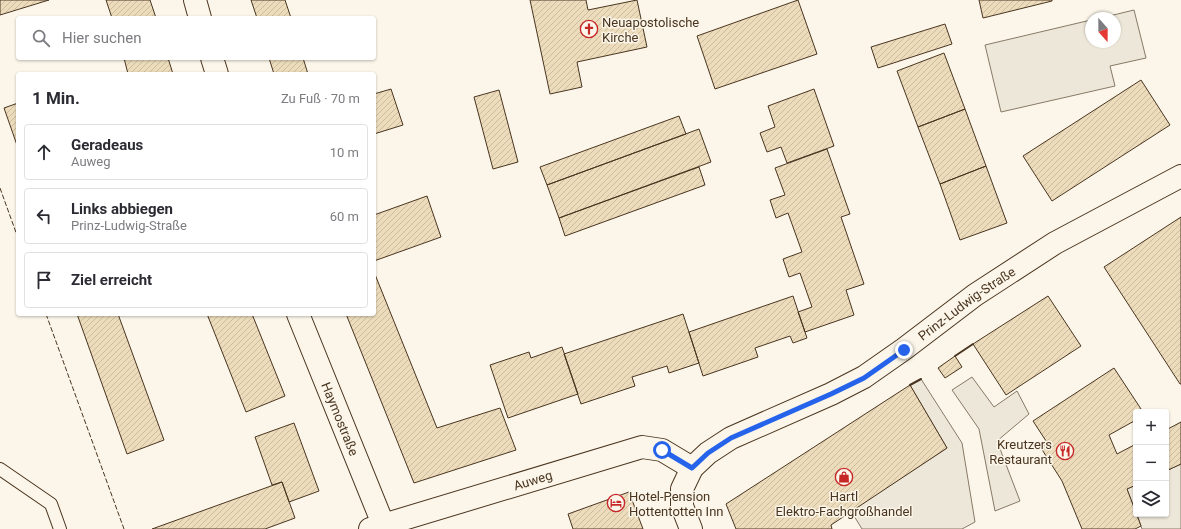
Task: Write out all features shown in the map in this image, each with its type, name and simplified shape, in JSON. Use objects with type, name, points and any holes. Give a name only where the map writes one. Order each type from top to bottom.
[{"type":"street","points":[[195,0],[199,16]]},
{"type":"street","points":[[213,60],[216,72]]},
{"type":"street","name":"Prinz-Ludwig-Straße","points":[[692,468],[708,453],[731,438],[864,378],[904,350],[975,295],[1055,244],[1181,176]]},
{"type":"street","name":"Haymostraße","points":[[299,316],[377,527]]},
{"type":"street","name":"Auweg","points":[[377,527],[642,447],[662,450],[692,468]]},
{"type":"street","points":[[691,529],[682,506],[682,489],[692,468]]},
{"type":"lane","points":[[0,469],[51,504],[60,529]]},
{"type":"shaded area","points":[[1134,10],[1146,58],[1110,66],[1115,86],[1001,112],[985,45],[1085,21],[1085,48],[1121,48],[1121,13]]},
{"type":"shaded area","points":[[972,377],[994,407],[1017,391],[1029,414],[997,441],[1020,501],[995,511],[979,429],[952,390]]},
{"type":"shaded area","points":[[921,379],[962,443],[975,522],[962,529],[862,529],[851,511],[947,448],[910,385]]},
{"type":"shaded area","points":[[1181,464],[1181,529],[1142,529],[1138,517],[1169,517],[1169,470]]},
{"type":"shaded area","points":[[1133,486],[1133,505],[1127,489]]},
{"type":"building","points":[[0,0],[49,0],[0,15]]},
{"type":"building","points":[[106,0],[150,0],[155,16],[111,16]]},
{"type":"building","points":[[251,0],[285,0],[290,16],[256,16]]},
{"type":"building","name":"Neuapostolische Kirche","points":[[530,0],[586,0],[588,10],[637,0],[647,47],[577,62],[582,87],[550,94]]},
{"type":"building","points":[[798,0],[817,54],[715,89],[697,36]]},
{"type":"building","points":[[979,0],[1052,0],[1052,1],[983,18]]},
{"type":"building","points":[[945,24],[952,44],[878,68],[871,47]]},
{"type":"building","points":[[944,53],[965,109],[918,127],[897,71]]},
{"type":"building","points":[[124,60],[169,60],[172,72],[128,72]]},
{"type":"building","points":[[270,60],[304,60],[307,72],[273,72]]},
{"type":"building","points":[[1141,80],[1170,125],[1052,201],[1023,156]]},
{"type":"building","points":[[391,89],[403,125],[376,133],[376,93]]},
{"type":"building","points":[[814,89],[834,146],[787,163],[781,147],[767,152],[760,133],[775,127],[768,106]]},
{"type":"building","points":[[499,90],[518,162],[493,169],[474,97]]},
{"type":"building","points":[[16,104],[16,142],[4,108]]},
{"type":"building","points":[[965,109],[986,166],[940,184],[918,127]]},
{"type":"building","points":[[679,116],[686,134],[547,185],[540,167]]},
{"type":"building","points":[[699,129],[711,162],[559,218],[547,185]]},
{"type":"building","points":[[827,149],[850,214],[841,217],[864,284],[846,290],[854,315],[805,332],[798,312],[812,307],[800,273],[789,277],[783,259],[802,252],[788,213],[776,218],[770,200],[785,195],[775,168]]},
{"type":"building","points":[[986,166],[1007,223],[960,240],[940,184]]},
{"type":"building","points":[[699,167],[705,185],[565,236],[559,218]]},
{"type":"building","points":[[427,196],[441,237],[376,260],[376,214]]},
{"type":"building","points":[[1181,217],[1181,384],[1180,384],[1104,267]]},
{"type":"building","points":[[376,277],[437,428],[500,408],[516,450],[414,483],[347,316],[376,316]]},
{"type":"building","points":[[793,296],[807,338],[793,343],[790,336],[755,348],[758,357],[703,376],[689,332]]},
{"type":"building","points":[[1048,296],[1081,346],[1006,395],[973,344]]},
{"type":"building","points":[[683,314],[699,363],[669,373],[667,366],[632,377],[635,386],[581,404],[564,354]]},
{"type":"building","points":[[78,316],[119,316],[164,440],[127,454]]},
{"type":"building","points":[[208,316],[253,316],[285,396],[246,412]]},
{"type":"building","points":[[562,347],[578,394],[508,418],[490,365],[529,352],[531,358]]},
{"type":"building","points":[[955,356],[962,367],[945,378],[938,368]]},
{"type":"building","points":[[1114,368],[1141,409],[1133,409],[1133,422],[1109,435],[1117,454],[1133,446],[1133,486],[1127,489],[1133,505],[1133,517],[1138,517],[1141,526],[1135,529],[1082,529],[1062,481],[1041,448],[1048,444],[1033,421]]},
{"type":"building","points":[[910,385],[947,448],[831,525],[832,529],[736,529],[726,504]]},
{"type":"building","points":[[1181,422],[1181,464],[1169,470],[1169,445],[1169,428]]},
{"type":"building","points":[[294,423],[319,491],[289,502],[282,482],[272,485],[255,437]]},
{"type":"building","points":[[282,482],[295,518],[265,529],[152,529]]},
{"type":"building","name":"Hotel-Pension Hottentotten Inn","points":[[629,492],[643,529],[573,529],[568,514]]},
{"type":"fence","points":[[0,188],[16,232]]},
{"type":"fence","points":[[47,316],[124,529]]},
{"type":"wall","points":[[955,356],[973,344]]},
{"type":"wall","points":[[910,385],[921,379]]},
{"type":"place","name":"Neuapostolische Kirche","points":[[589,29]]},
{"type":"place","name":"Kreutzers Restaurant","points":[[1065,451]]},
{"type":"place","name":"Hartl Elektro-Fachgroßhandel","points":[[844,477]]},
{"type":"place","name":"Hotel-Pension Hottentotten Inn","points":[[616,503]]},
{"type":"route","points":[[662,450],[692,468],[708,453],[731,438],[864,378],[904,350]]}]
